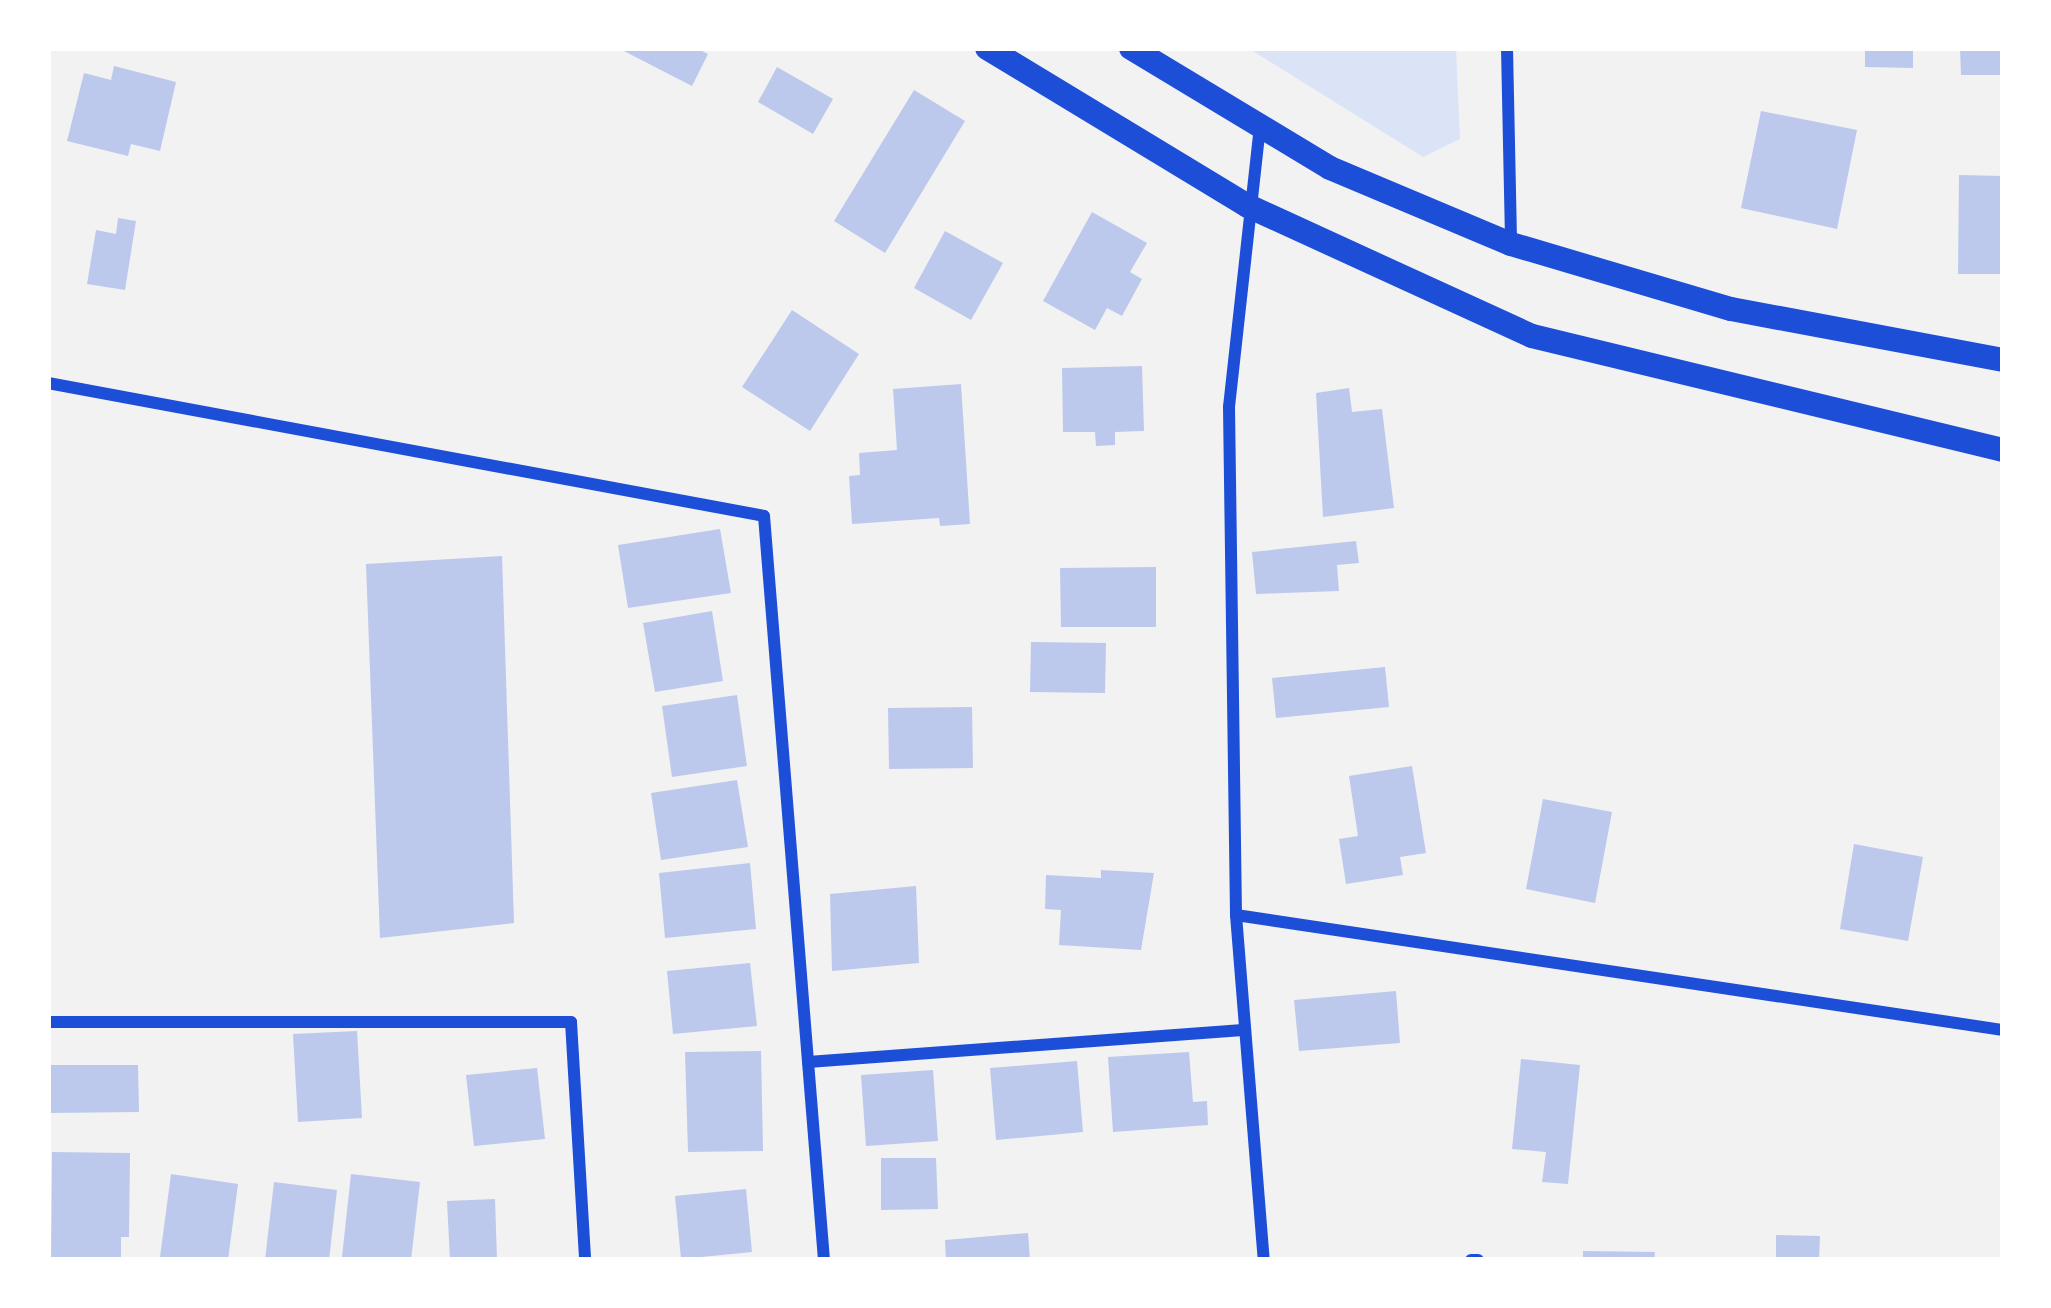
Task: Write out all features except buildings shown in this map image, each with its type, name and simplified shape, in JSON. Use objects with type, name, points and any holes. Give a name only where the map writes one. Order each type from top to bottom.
[{"type":"main road","points":[[986,48],[1249,206],[1532,335],[2003,450]]},
{"type":"main road","points":[[1132,48],[1330,168],[1511,244],[1731,309],[2003,360]]},
{"type":"street","points":[[1507,48],[1511,244]]},
{"type":"street","points":[[1260,125],[1229,407],[1235,915],[1264,1260]]},
{"type":"street","points":[[48,382],[764,516],[824,1260]]},
{"type":"street","points":[[1235,915],[2003,1030]]},
{"type":"street","points":[[48,1022],[571,1022],[585,1260]]},
{"type":"street","points":[[808,1061],[1243,1030]]},
{"type":"shaded area","points":[[1248,48],[1456,48],[1460,139],[1423,157]]}]
